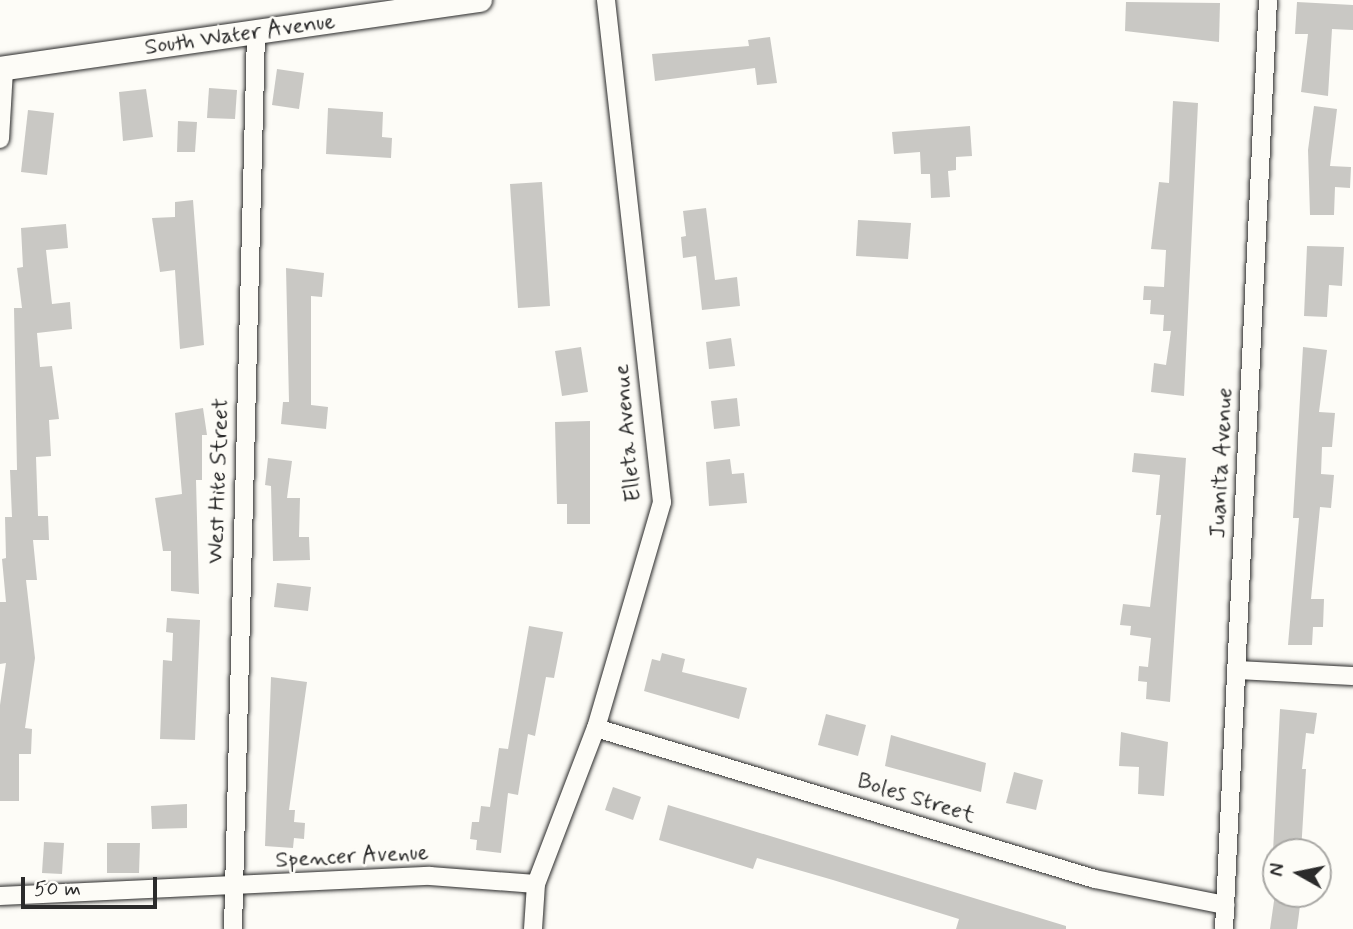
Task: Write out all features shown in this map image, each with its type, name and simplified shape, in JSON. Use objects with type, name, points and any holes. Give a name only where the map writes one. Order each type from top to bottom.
[{"type":"main road","name":"South Water Avenue","points":[[2,69],[480,0]]},
{"type":"street","name":"Elleta Avenue","points":[[536,884],[596,728],[662,502],[606,0]]},
{"type":"street","name":"Juanita Avenue","points":[[1224,929],[1268,0]]},
{"type":"street","name":"West Hite Street","points":[[233,929],[256,34]]},
{"type":"street","points":[[0,139],[2,69]]},
{"type":"street","points":[[1237,670],[1353,676]]},
{"type":"street","name":"Boles Street","points":[[596,728],[1095,879],[1226,905]]},
{"type":"street","name":"Spencer Avenue","points":[[0,896],[233,888],[430,876],[536,884]]},
{"type":"street","points":[[533,929],[536,884]]},
{"type":"building","points":[[1126,2],[1220,3],[1219,42],[1125,31]]},
{"type":"building","points":[[1297,2],[1353,5],[1353,30],[1332,29],[1328,96],[1301,92],[1308,34],[1295,34]]},
{"type":"building","points":[[770,37],[777,83],[757,85],[755,68],[655,81],[652,54],[749,46],[748,40]]},
{"type":"building","points":[[277,69],[304,73],[299,109],[272,105]]},
{"type":"building","points":[[209,88],[237,90],[235,119],[207,118]]},
{"type":"building","points":[[146,89],[153,137],[123,141],[119,92]]},
{"type":"building","points":[[1173,101],[1198,103],[1184,396],[1151,392],[1154,363],[1166,365],[1171,331],[1163,331],[1164,315],[1150,314],[1151,300],[1143,300],[1144,286],[1164,287],[1166,250],[1151,249],[1159,182],[1169,183]]},
{"type":"building","points":[[1314,106],[1337,109],[1330,166],[1351,167],[1350,188],[1335,187],[1334,215],[1310,215],[1308,150]]},
{"type":"building","points":[[328,108],[383,112],[382,137],[392,138],[391,158],[326,154]]},
{"type":"building","points":[[28,110],[54,113],[47,175],[21,172]]},
{"type":"building","points":[[178,121],[197,122],[195,152],[177,152]]},
{"type":"building","points":[[970,126],[972,156],[956,157],[956,170],[948,171],[950,197],[931,198],[930,174],[921,174],[920,152],[894,154],[892,132]]},
{"type":"building","points":[[542,182],[550,306],[518,308],[510,184]]},
{"type":"building","points":[[193,200],[204,345],[180,349],[175,270],[160,272],[152,218],[175,217],[175,202]]},
{"type":"building","points":[[706,208],[715,280],[737,277],[740,306],[702,310],[696,256],[683,258],[681,237],[686,236],[683,211]]},
{"type":"building","points":[[858,220],[911,223],[908,259],[856,256]]},
{"type":"building","points":[[66,224],[68,248],[46,250],[52,304],[70,302],[72,329],[37,333],[40,367],[52,366],[59,419],[49,420],[51,456],[36,457],[38,516],[48,516],[49,540],[33,540],[37,580],[26,580],[35,658],[25,728],[32,729],[31,754],[19,754],[19,801],[0,801],[0,705],[6,663],[0,664],[0,602],[6,602],[2,559],[6,558],[5,517],[12,517],[10,470],[17,470],[14,308],[22,308],[17,268],[23,267],[21,228]]},
{"type":"building","points":[[1307,246],[1344,247],[1342,286],[1329,285],[1327,317],[1304,316]]},
{"type":"building","points":[[286,268],[324,273],[322,297],[311,296],[311,405],[328,407],[326,429],[281,424],[283,402],[289,402]]},
{"type":"building","points":[[731,338],[735,366],[709,369],[706,342]]},
{"type":"building","points":[[581,347],[588,392],[562,396],[555,351]]},
{"type":"building","points":[[1303,347],[1327,350],[1319,412],[1335,413],[1332,447],[1322,447],[1321,474],[1334,475],[1331,508],[1320,507],[1311,599],[1324,599],[1323,627],[1313,627],[1312,645],[1288,645],[1299,518],[1293,518]]},
{"type":"building","points":[[737,398],[740,426],[714,429],[711,401]]},
{"type":"building","points":[[203,408],[207,435],[202,435],[202,480],[196,480],[199,594],[171,591],[171,551],[163,551],[155,498],[182,494],[175,413]]},
{"type":"building","points":[[590,421],[590,524],[567,524],[567,504],[557,504],[555,422]]},
{"type":"building","points":[[1134,453],[1186,458],[1170,702],[1146,699],[1147,682],[1138,681],[1139,666],[1148,667],[1151,638],[1130,635],[1131,626],[1120,625],[1123,604],[1150,607],[1161,515],[1156,515],[1160,475],[1132,472]]},
{"type":"building","points":[[268,458],[292,461],[287,498],[300,498],[299,537],[309,537],[310,560],[273,561],[271,486],[265,485]]},
{"type":"building","points":[[730,459],[732,474],[744,473],[747,503],[709,506],[706,462]]},
{"type":"building","points":[[277,583],[311,587],[308,611],[274,607]]},
{"type":"building","points":[[167,618],[200,620],[195,740],[160,739],[163,660],[172,661],[173,633],[166,632]]},
{"type":"building","points":[[529,626],[563,632],[554,678],[546,677],[535,736],[528,734],[518,795],[508,793],[501,853],[476,850],[477,840],[470,839],[472,822],[479,822],[481,806],[490,807],[499,748],[508,749]]},
{"type":"building","points":[[662,653],[685,659],[682,672],[747,688],[739,719],[644,691],[652,659],[660,661]]},
{"type":"building","points":[[271,677],[307,682],[289,810],[295,810],[294,822],[305,823],[304,839],[294,838],[293,848],[265,846]]},
{"type":"building","points":[[1280,709],[1317,713],[1314,734],[1306,733],[1302,769],[1306,769],[1302,838],[1274,838]]},
{"type":"building","points":[[826,714],[866,725],[858,756],[818,745]]},
{"type":"building","points":[[1121,732],[1168,742],[1164,796],[1138,794],[1139,767],[1119,766]]},
{"type":"building","points":[[891,735],[986,763],[981,792],[885,766]]},
{"type":"building","points":[[1014,772],[1043,780],[1036,810],[1006,803]]},
{"type":"building","points":[[613,787],[641,797],[633,820],[605,810]]},
{"type":"building","points":[[187,804],[187,828],[152,829],[151,806]]},
{"type":"building","points":[[668,805],[1066,926],[1066,929],[956,929],[959,919],[833,880],[757,858],[753,869],[659,840]]},
{"type":"building","points":[[44,842],[64,843],[62,874],[42,873]]},
{"type":"building","points":[[107,843],[140,843],[139,873],[107,873]]},
{"type":"building","points":[[1273,908],[1300,908],[1297,929],[1270,929]]}]
